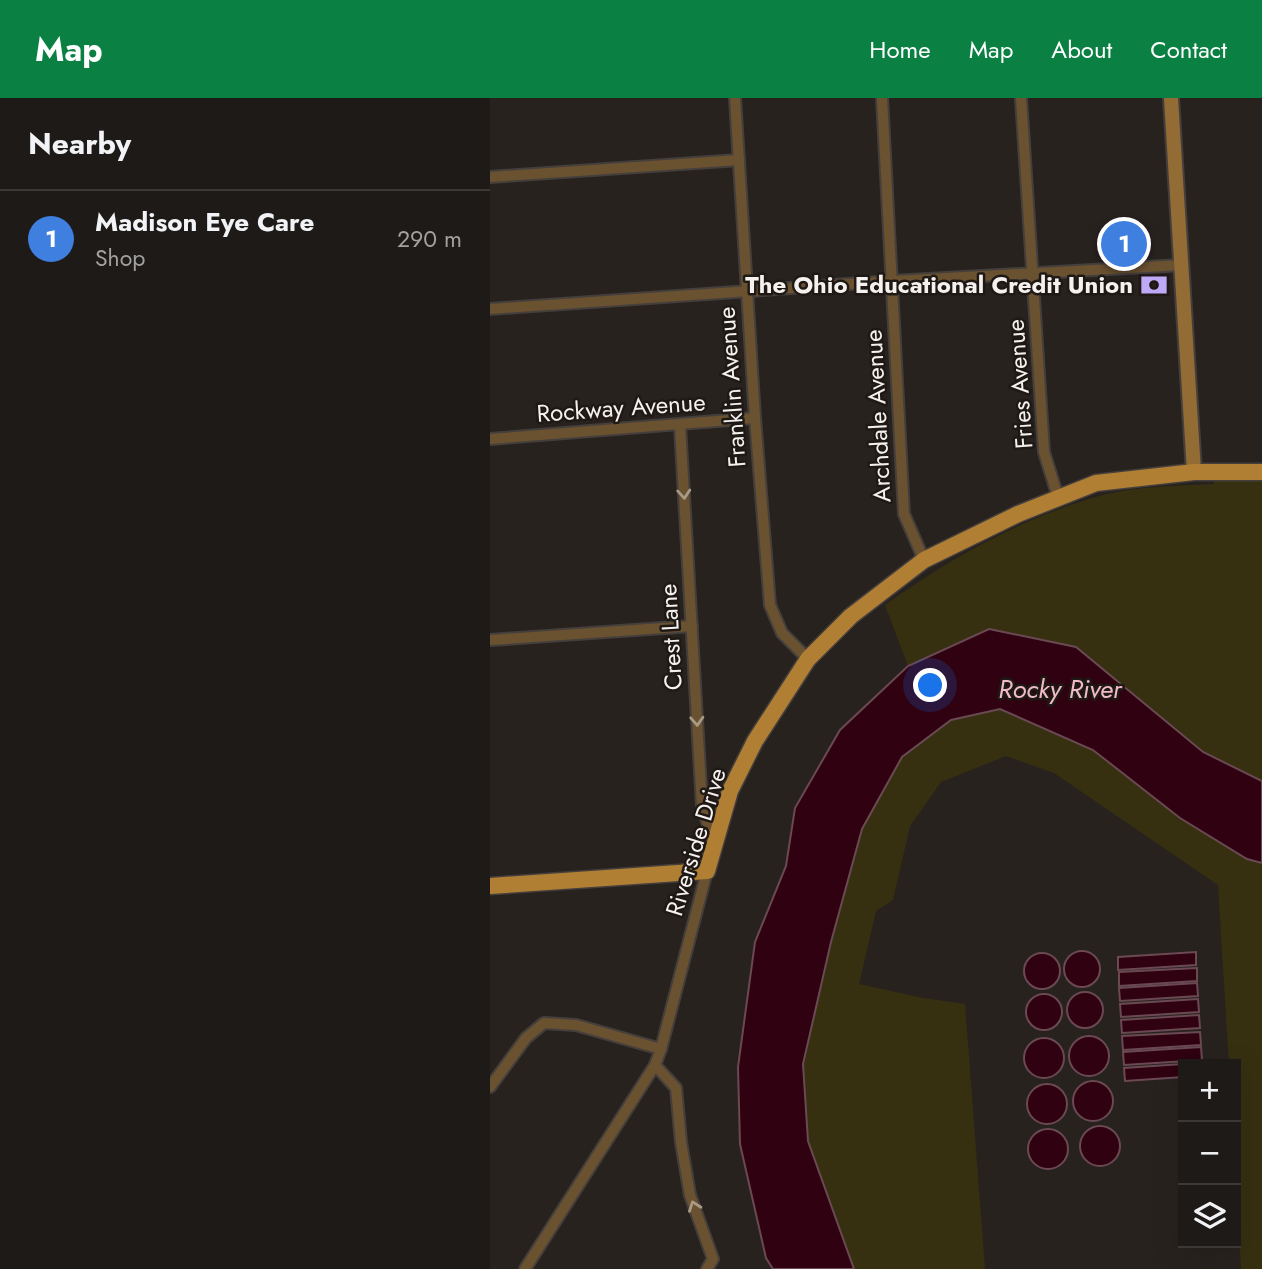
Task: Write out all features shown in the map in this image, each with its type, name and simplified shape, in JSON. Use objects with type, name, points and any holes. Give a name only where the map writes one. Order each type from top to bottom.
[{"type":"main road","points":[[1171,98],[1194,472]]},
{"type":"main road","name":"Riverside Drive","points":[[707,871],[730,791],[755,741],[808,659],[851,616],[925,560],[1018,514],[1096,483],[1194,472],[1262,472]]},
{"type":"main road","points":[[490,886],[707,871]]},
{"type":"street","name":"Franklin Avenue","points":[[735,98],[754,418],[769,605],[782,633],[808,659]]},
{"type":"street","name":"Archdale Avenue","points":[[882,98],[904,514],[925,560]]},
{"type":"street","name":"Fries Avenue","points":[[1021,98],[1044,452],[1058,498]]},
{"type":"street","points":[[490,177],[739,160]]},
{"type":"street","points":[[490,309],[1033,272],[1182,265]]},
{"type":"street","name":"Rockway Avenue","points":[[490,439],[680,426],[754,418]]},
{"type":"street","name":"Crest Lane","points":[[680,426],[702,806],[714,844]]},
{"type":"street","points":[[490,640],[692,625]]},
{"type":"street","name":"Riverside Drive","points":[[525,1269],[655,1065],[707,871]]},
{"type":"street","points":[[490,1087],[526,1038],[544,1023],[576,1024],[661,1049]]},
{"type":"street","points":[[655,1065],[676,1088],[690,1195],[713,1259],[707,1269]]},
{"type":"shaded area","points":[[1214,473],[1262,473],[1262,1269],[1241,1269],[1241,1059],[1229,1059],[1218,885],[1054,773],[1006,756],[941,782],[910,826],[893,900],[876,911],[859,984],[965,1004],[985,1269],[854,1269],[808,1141],[803,1064],[831,942],[862,829],[902,757],[951,720],[1000,709],[1093,750],[1180,818],[1210,755],[989,629],[908,666],[885,605],[962,555],[1016,527],[1073,504],[1130,490],[1214,484]]},
{"type":"water","name":"Rocky River","points":[[989,629],[1076,647],[1203,752],[1262,781],[1262,863],[1247,859],[1180,818],[1093,750],[1000,709],[951,720],[902,757],[862,829],[831,942],[803,1064],[808,1141],[854,1269],[773,1269],[766,1258],[740,1144],[738,1067],[755,942],[786,866],[795,808],[840,730],[908,666]]},
{"type":"water","points":[[1082,951],[1095,956],[1100,969],[1095,982],[1082,987],[1069,982],[1064,969],[1069,956]]},
{"type":"water","points":[[1196,952],[1196,965],[1118,970],[1118,957]]},
{"type":"water","points":[[1042,953],[1055,958],[1060,971],[1055,984],[1042,989],[1029,984],[1024,971],[1029,958]]},
{"type":"water","points":[[1197,968],[1197,981],[1119,986],[1119,972]]},
{"type":"water","points":[[1197,983],[1198,996],[1120,1001],[1119,988]]},
{"type":"water","points":[[1085,992],[1098,997],[1103,1010],[1098,1023],[1085,1028],[1072,1023],[1067,1010],[1072,997]]},
{"type":"water","points":[[1044,994],[1057,999],[1062,1012],[1057,1025],[1044,1030],[1031,1025],[1026,1012],[1031,999]]},
{"type":"water","points":[[1198,999],[1199,1012],[1121,1017],[1120,1004]]},
{"type":"water","points":[[1199,1015],[1200,1028],[1122,1033],[1121,1020]]},
{"type":"water","points":[[1200,1032],[1201,1045],[1123,1050],[1122,1036]]},
{"type":"water","points":[[1089,1036],[1103,1042],[1109,1056],[1103,1070],[1089,1076],[1075,1070],[1069,1056],[1075,1042]]},
{"type":"water","points":[[1044,1038],[1058,1044],[1064,1058],[1058,1072],[1044,1078],[1030,1072],[1024,1058],[1030,1044]]},
{"type":"water","points":[[1201,1047],[1202,1059],[1124,1065],[1123,1052]]},
{"type":"water","points":[[1178,1064],[1178,1077],[1125,1081],[1124,1068]]},
{"type":"water","points":[[1093,1081],[1107,1087],[1113,1101],[1107,1115],[1093,1121],[1079,1115],[1073,1101],[1079,1087]]},
{"type":"water","points":[[1047,1084],[1061,1090],[1067,1104],[1061,1118],[1047,1124],[1033,1118],[1027,1104],[1033,1090]]},
{"type":"water","points":[[1100,1126],[1114,1132],[1120,1146],[1114,1160],[1100,1166],[1086,1160],[1080,1146],[1086,1132]]},
{"type":"water","points":[[1048,1129],[1062,1135],[1068,1149],[1062,1163],[1048,1169],[1034,1163],[1028,1149],[1034,1135]]},
{"type":"place","name":"Madison Eye Care","points":[[1124,244]]},
{"type":"place","name":"The Ohio Educational Credit Union","points":[[1154,285]]}]
